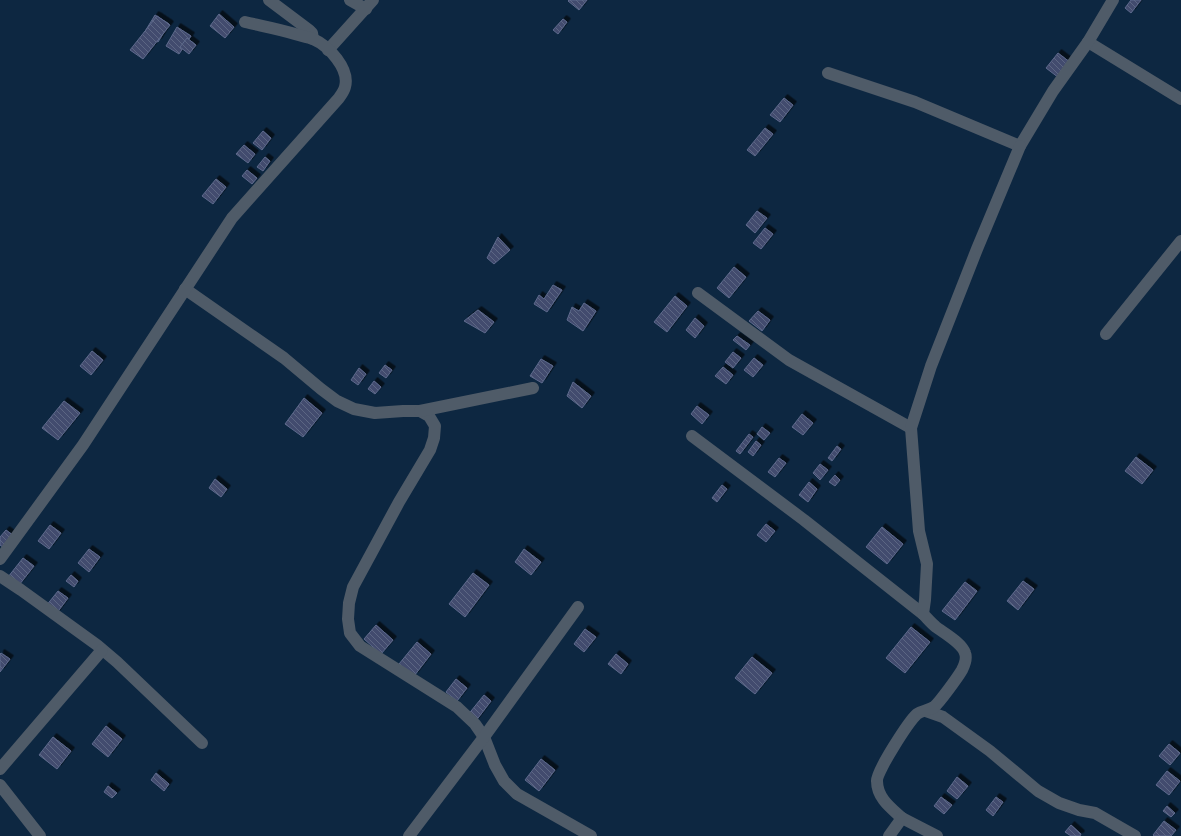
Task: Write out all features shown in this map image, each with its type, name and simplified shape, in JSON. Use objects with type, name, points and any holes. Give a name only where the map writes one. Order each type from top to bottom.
[{"type":"street","points":[[269,0],[309,30],[312,33],[313,39]]},
{"type":"street","points":[[328,50],[370,5],[350,0]]},
{"type":"street","points":[[923,614],[927,564],[919,531],[911,428],[937,351],[977,249],[1020,146],[1052,91],[1088,42],[1113,0]]},
{"type":"street","points":[[0,559],[83,445],[232,218],[339,98],[345,88],[346,78],[337,59],[313,39],[244,22]]},
{"type":"street","points":[[1088,42],[1181,99]]},
{"type":"street","points":[[828,73],[915,102],[1020,146]]},
{"type":"street","points":[[1106,334],[1181,241]]},
{"type":"street","points":[[184,289],[284,358],[321,390],[337,401],[354,409],[375,413],[420,411],[533,388]]},
{"type":"street","points":[[698,294],[789,360],[911,428]]},
{"type":"street","points":[[420,411],[429,416],[435,426],[434,438],[430,450],[399,502],[353,587],[349,603],[348,619],[350,633],[360,646],[457,707],[475,724],[484,737],[495,765],[504,782],[517,794],[592,836]]},
{"type":"street","points":[[692,436],[804,520],[923,614],[961,646],[966,654],[966,661],[962,670],[935,706],[918,714],[898,739],[881,768],[876,781],[879,793],[885,803],[902,818],[937,836]]},
{"type":"street","points":[[0,576],[117,662],[202,742]]},
{"type":"street","points":[[409,836],[484,737],[578,607]]},
{"type":"street","points":[[0,769],[102,650]]},
{"type":"street","points":[[926,711],[943,717],[990,751],[1038,791],[1058,803],[1079,810],[1095,813],[1135,836]]},
{"type":"street","points":[[0,785],[40,836]]},
{"type":"street","points":[[889,836],[902,818]]},
{"type":"building","points":[[587,0],[579,10],[568,1]]},
{"type":"building","points":[[1131,0],[1141,0],[1131,13],[1125,8]]},
{"type":"building","points":[[219,14],[234,27],[225,38],[210,26]]},
{"type":"building","points":[[155,15],[169,24],[158,42],[144,33]]},
{"type":"building","points":[[157,16],[170,25],[143,59],[130,50]]},
{"type":"building","points":[[563,19],[567,22],[558,34],[553,30]]},
{"type":"building","points":[[177,27],[191,36],[179,54],[166,46]]},
{"type":"building","points":[[187,38],[196,45],[189,54],[180,47]]},
{"type":"building","points":[[1058,53],[1071,63],[1059,78],[1046,68]]},
{"type":"building","points":[[784,98],[793,105],[780,122],[770,115]]},
{"type":"building","points":[[765,128],[773,134],[755,156],[747,150]]},
{"type":"building","points":[[263,131],[271,138],[262,150],[253,143]]},
{"type":"building","points":[[244,145],[255,154],[248,163],[236,154]]},
{"type":"building","points":[[265,157],[270,161],[263,171],[257,167]]},
{"type":"building","points":[[247,170],[257,178],[252,184],[242,176]]},
{"type":"building","points":[[216,179],[226,187],[213,204],[202,196]]},
{"type":"building","points":[[757,211],[767,218],[755,233],[746,225]]},
{"type":"building","points":[[765,228],[773,234],[761,249],[753,243]]},
{"type":"building","points":[[498,237],[510,250],[494,264],[487,258]]},
{"type":"building","points":[[734,267],[746,277],[729,298],[717,288]]},
{"type":"building","points":[[553,285],[562,290],[547,312],[534,304],[539,295],[544,299]]},
{"type":"building","points":[[675,296],[687,306],[667,332],[654,322]]},
{"type":"building","points":[[584,303],[596,311],[583,331],[567,320],[572,307],[579,311]]},
{"type":"building","points":[[478,310],[494,322],[485,333],[464,321]]},
{"type":"building","points":[[758,311],[770,320],[762,331],[749,321]]},
{"type":"building","points":[[695,318],[704,326],[695,338],[686,330]]},
{"type":"building","points":[[737,336],[750,345],[746,350],[733,340]]},
{"type":"building","points":[[92,351],[103,360],[91,375],[80,366]]},
{"type":"building","points":[[733,352],[741,358],[733,368],[725,362]]},
{"type":"building","points":[[754,358],[763,365],[753,377],[744,370]]},
{"type":"building","points":[[541,359],[553,366],[542,383],[530,376]]},
{"type":"building","points":[[385,365],[392,370],[386,378],[379,373]]},
{"type":"building","points":[[723,367],[733,375],[726,384],[715,376]]},
{"type":"building","points":[[359,368],[366,374],[358,385],[351,380]]},
{"type":"building","points":[[374,381],[381,387],[375,394],[368,389]]},
{"type":"building","points":[[573,382],[591,396],[582,408],[567,396]]},
{"type":"building","points":[[304,398],[322,413],[303,437],[285,424]]},
{"type":"building","points":[[64,401],[80,413],[58,440],[42,428]]},
{"type":"building","points":[[697,406],[709,415],[702,424],[691,414]]},
{"type":"building","points":[[802,414],[813,423],[803,435],[792,427]]},
{"type":"building","points":[[762,427],[770,433],[764,440],[757,434]]},
{"type":"building","points":[[749,434],[753,437],[740,454],[736,451]]},
{"type":"building","points":[[756,441],[761,445],[753,456],[748,452]]},
{"type":"building","points":[[837,446],[841,449],[832,461],[828,458]]},
{"type":"building","points":[[1136,457],[1153,470],[1142,484],[1125,471]]},
{"type":"building","points":[[779,458],[786,463],[775,477],[768,472]]},
{"type":"building","points":[[820,464],[828,470],[820,480],[813,473]]},
{"type":"building","points":[[835,475],[840,480],[835,486],[829,482]]},
{"type":"building","points":[[215,479],[227,489],[221,497],[209,488]]},
{"type":"building","points":[[809,482],[817,489],[808,502],[799,495]]},
{"type":"building","points":[[722,485],[727,489],[717,502],[712,498]]},
{"type":"building","points":[[766,524],[775,531],[766,542],[757,535]]},
{"type":"building","points":[[50,525],[61,533],[49,549],[38,541]]},
{"type":"building","points":[[882,527],[903,544],[887,564],[866,547]]},
{"type":"building","points":[[6,530],[14,536],[4,548],[0,545],[0,537]]},
{"type":"building","points":[[89,549],[100,557],[89,572],[78,563]]},
{"type":"building","points":[[524,549],[541,562],[531,575],[515,562]]},
{"type":"building","points":[[23,558],[34,566],[19,585],[8,577]]},
{"type":"building","points":[[473,573],[489,585],[465,617],[449,604]]},
{"type":"building","points":[[71,575],[78,581],[74,587],[66,581]]},
{"type":"building","points":[[1023,581],[1034,589],[1018,610],[1007,601]]},
{"type":"building","points":[[965,582],[977,591],[955,620],[942,611]]},
{"type":"building","points":[[58,591],[68,598],[56,614],[46,606]]},
{"type":"building","points":[[376,625],[393,640],[381,654],[364,639]]},
{"type":"building","points":[[911,627],[930,642],[905,673],[886,658]]},
{"type":"building","points":[[585,629],[596,637],[584,652],[574,644]]},
{"type":"building","points":[[417,642],[431,654],[414,676],[399,664]]},
{"type":"building","points":[[1,653],[10,659],[0,672],[0,654]]},
{"type":"building","points":[[616,654],[628,664],[621,674],[608,664]]},
{"type":"building","points":[[752,657],[772,673],[755,694],[735,678]]},
{"type":"building","points":[[456,679],[467,688],[457,701],[446,692]]},
{"type":"building","points":[[484,695],[491,701],[475,722],[467,716]]},
{"type":"building","points":[[106,726],[122,739],[108,757],[92,744]]},
{"type":"building","points":[[53,737],[71,751],[57,769],[39,755]]},
{"type":"building","points":[[1169,744],[1180,753],[1170,765],[1159,756]]},
{"type":"building","points":[[541,759],[555,770],[539,791],[525,780]]},
{"type":"building","points":[[1167,771],[1180,781],[1169,795],[1156,785]]},
{"type":"building","points":[[156,773],[169,784],[164,791],[151,780]]},
{"type":"building","points":[[957,777],[968,786],[957,799],[947,791]]},
{"type":"building","points":[[108,786],[117,793],[112,798],[104,792]]},
{"type":"building","points":[[941,797],[952,805],[944,814],[934,806]]},
{"type":"building","points":[[996,797],[1003,802],[993,816],[986,810]]},
{"type":"building","points":[[1167,806],[1175,813],[1171,817],[1163,811]]},
{"type":"building","points":[[1164,821],[1176,830],[1171,836],[1154,836],[1153,835]]},
{"type":"building","points":[[1071,825],[1081,834],[1080,836],[1071,836],[1065,832]]}]
